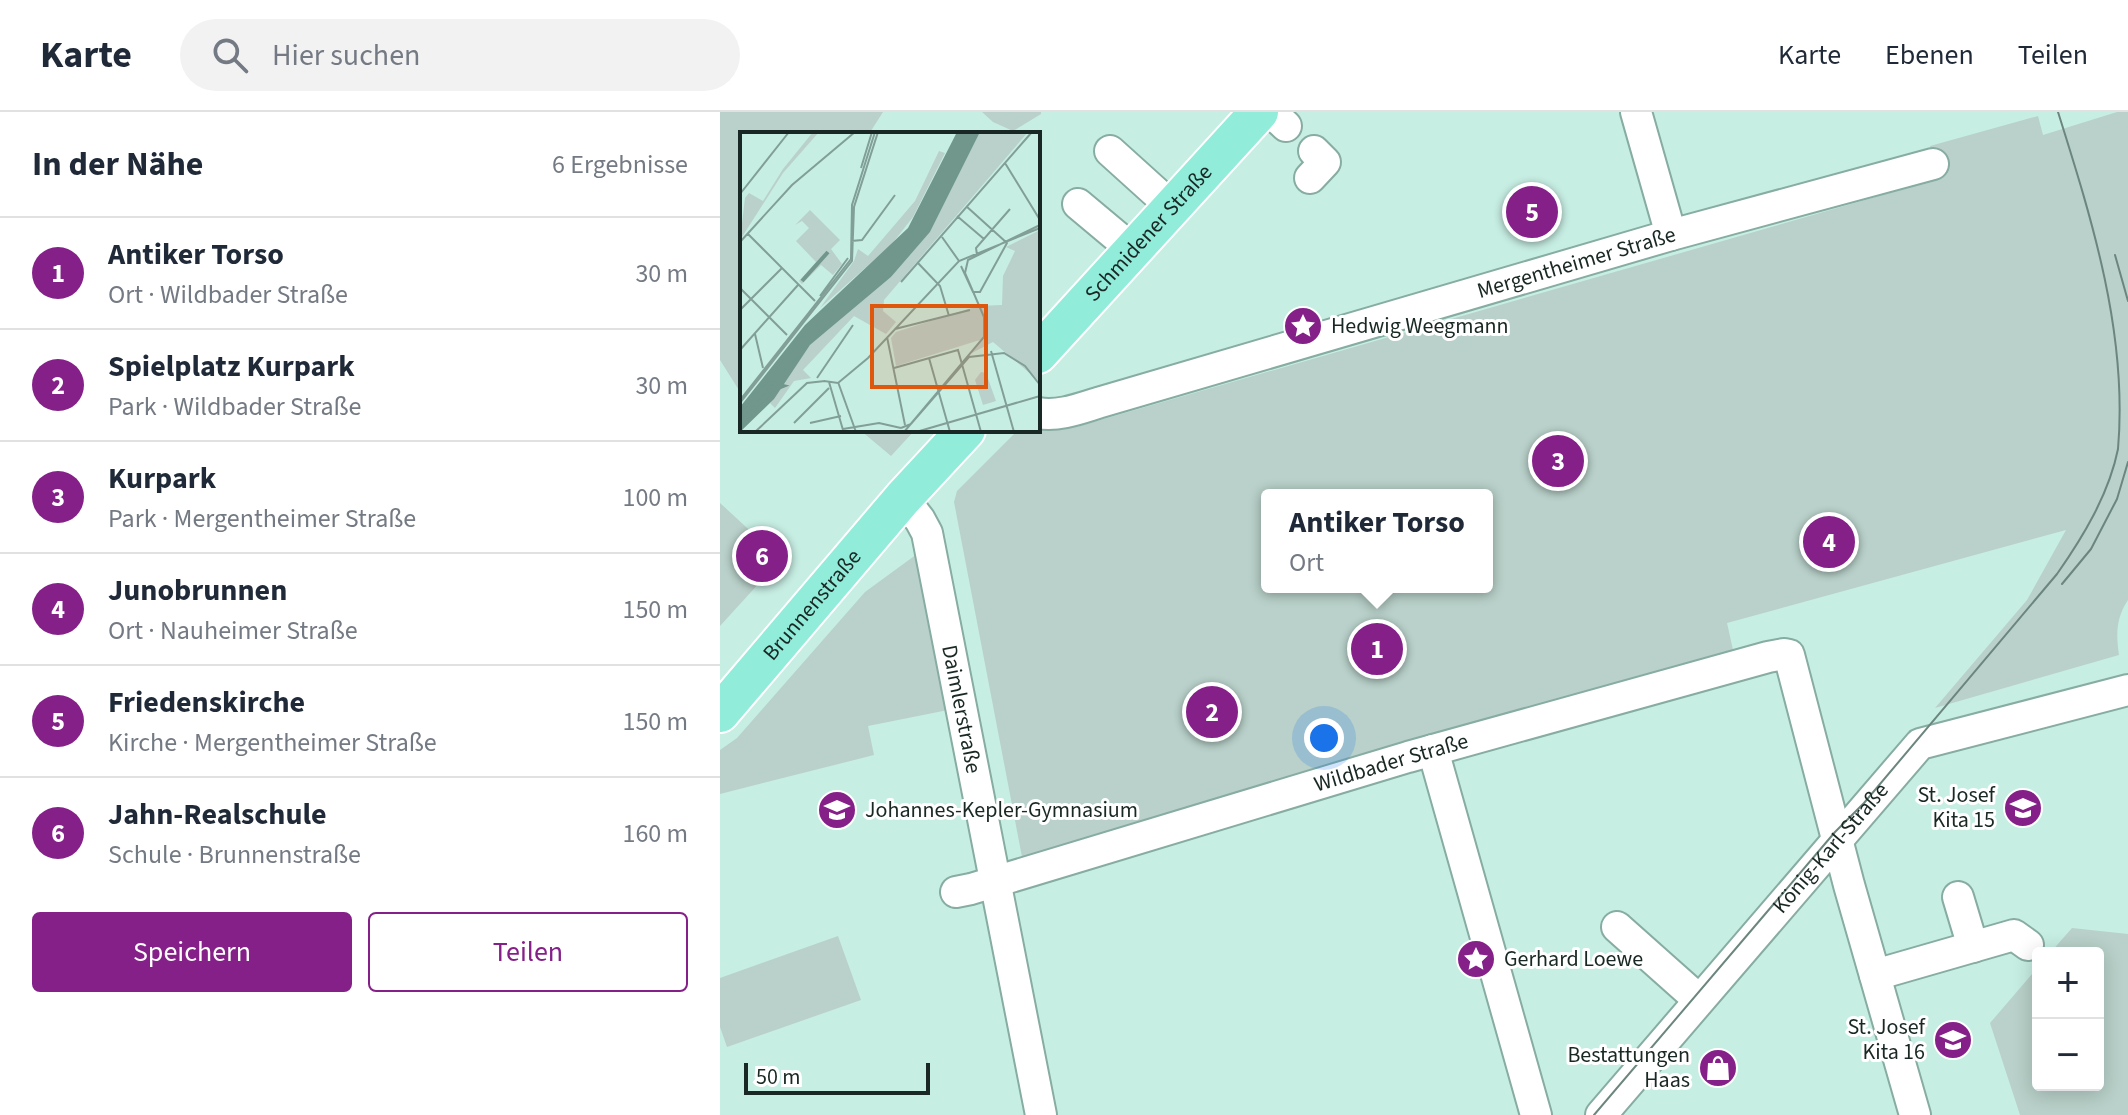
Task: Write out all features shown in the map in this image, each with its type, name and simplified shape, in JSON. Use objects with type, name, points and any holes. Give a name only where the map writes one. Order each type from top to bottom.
[{"type":"main road","name":"Schmidener Straße","points":[[1040,352],[1172,207],[1272,117]]},
{"type":"main road","points":[[903,498],[964,432]]},
{"type":"main road","name":"Brunnenstraße","points":[[723,705],[903,498]]},
{"type":"street","points":[[1636,112],[1671,235]]},
{"type":"street","points":[[1110,151],[1172,207]]},
{"type":"street","name":"Mergentheimer Straße","points":[[1040,413],[1070,411],[1671,235],[1933,164]]},
{"type":"street","points":[[1078,204],[1133,250]]},
{"type":"street","name":"Daimlerstraße","points":[[903,498],[927,533],[1041,1115]]},
{"type":"street","name":"Wildbader Straße","points":[[956,892],[1433,750],[1784,654],[1789,655],[1837,839]]},
{"type":"street","name":"König-Karl-Straße","points":[[1601,1115],[1920,744],[2128,690]]},
{"type":"street","points":[[1433,750],[1536,1115]]},
{"type":"street","points":[[1837,839],[1915,1115]]},
{"type":"street","points":[[1958,897],[1973,947]]},
{"type":"street","points":[[1617,927],[1699,1000]]},
{"type":"street","points":[[1875,975],[2014,935],[2028,945]]},
{"type":"shaded area","points":[[720,112],[883,112],[870,132],[740,132],[740,392],[720,360]]},
{"type":"shaded area","points":[[982,112],[1041,114],[1013,131],[993,122]]},
{"type":"shaded area","points":[[2117,112],[2128,112],[2128,600],[2118,626],[2119,655],[1935,708],[2027,600],[2066,530],[1727,623],[1733,650],[1022,857],[954,502],[957,491],[1016,432],[1076,427],[1938,179],[1930,146],[2038,116],[2043,135]]},
{"type":"shaded area","points":[[862,432],[913,432],[891,456]]},
{"type":"shaded area","points":[[720,503],[781,559],[720,626]]},
{"type":"shaded area","points":[[917,554],[948,710],[868,726],[874,755],[720,794],[720,750],[737,738],[865,592]]},
{"type":"shaded area","points":[[2072,928],[2128,934],[2128,1115],[2020,1115],[1990,1023],[2032,974],[2032,1091],[2104,1091],[2104,947],[2055,947]]},
{"type":"shaded area","points":[[838,936],[861,1000],[727,1047],[720,1027],[720,978]]},
{"type":"tram line","points":[[1594,1115],[2057,574],[2102,499],[2118,449],[2118,363],[2095,236],[2058,112]]},
{"type":"tram line","points":[[2115,255],[2128,301]]},
{"type":"tram line","points":[[2062,584],[2091,549],[2117,499],[2128,462]]},
{"type":"place","name":"Friedenskirche","points":[[1532,212]]},
{"type":"place","name":"Hedwig Weegmann","points":[[1303,326]]},
{"type":"place","name":"Kurpark","points":[[1558,461]]},
{"type":"place","name":"Junobrunnen","points":[[1829,542]]},
{"type":"place","name":"Jahn-Realschule","points":[[762,556]]},
{"type":"place","name":"Antiker Torso","points":[[1377,649]]},
{"type":"place","name":"Spielplatz Kurpark","points":[[1212,712]]},
{"type":"place","name":"St. Josef Kita 15","points":[[2023,808]]},
{"type":"place","name":"Johannes-Kepler-Gymnasium","points":[[837,810]]},
{"type":"place","name":"Gerhard Loewe","points":[[1476,959]]},
{"type":"place","name":"St. Josef Kita 16","points":[[1953,1040]]},
{"type":"place","name":"Bestattungen Haas","points":[[1718,1068]]}]
